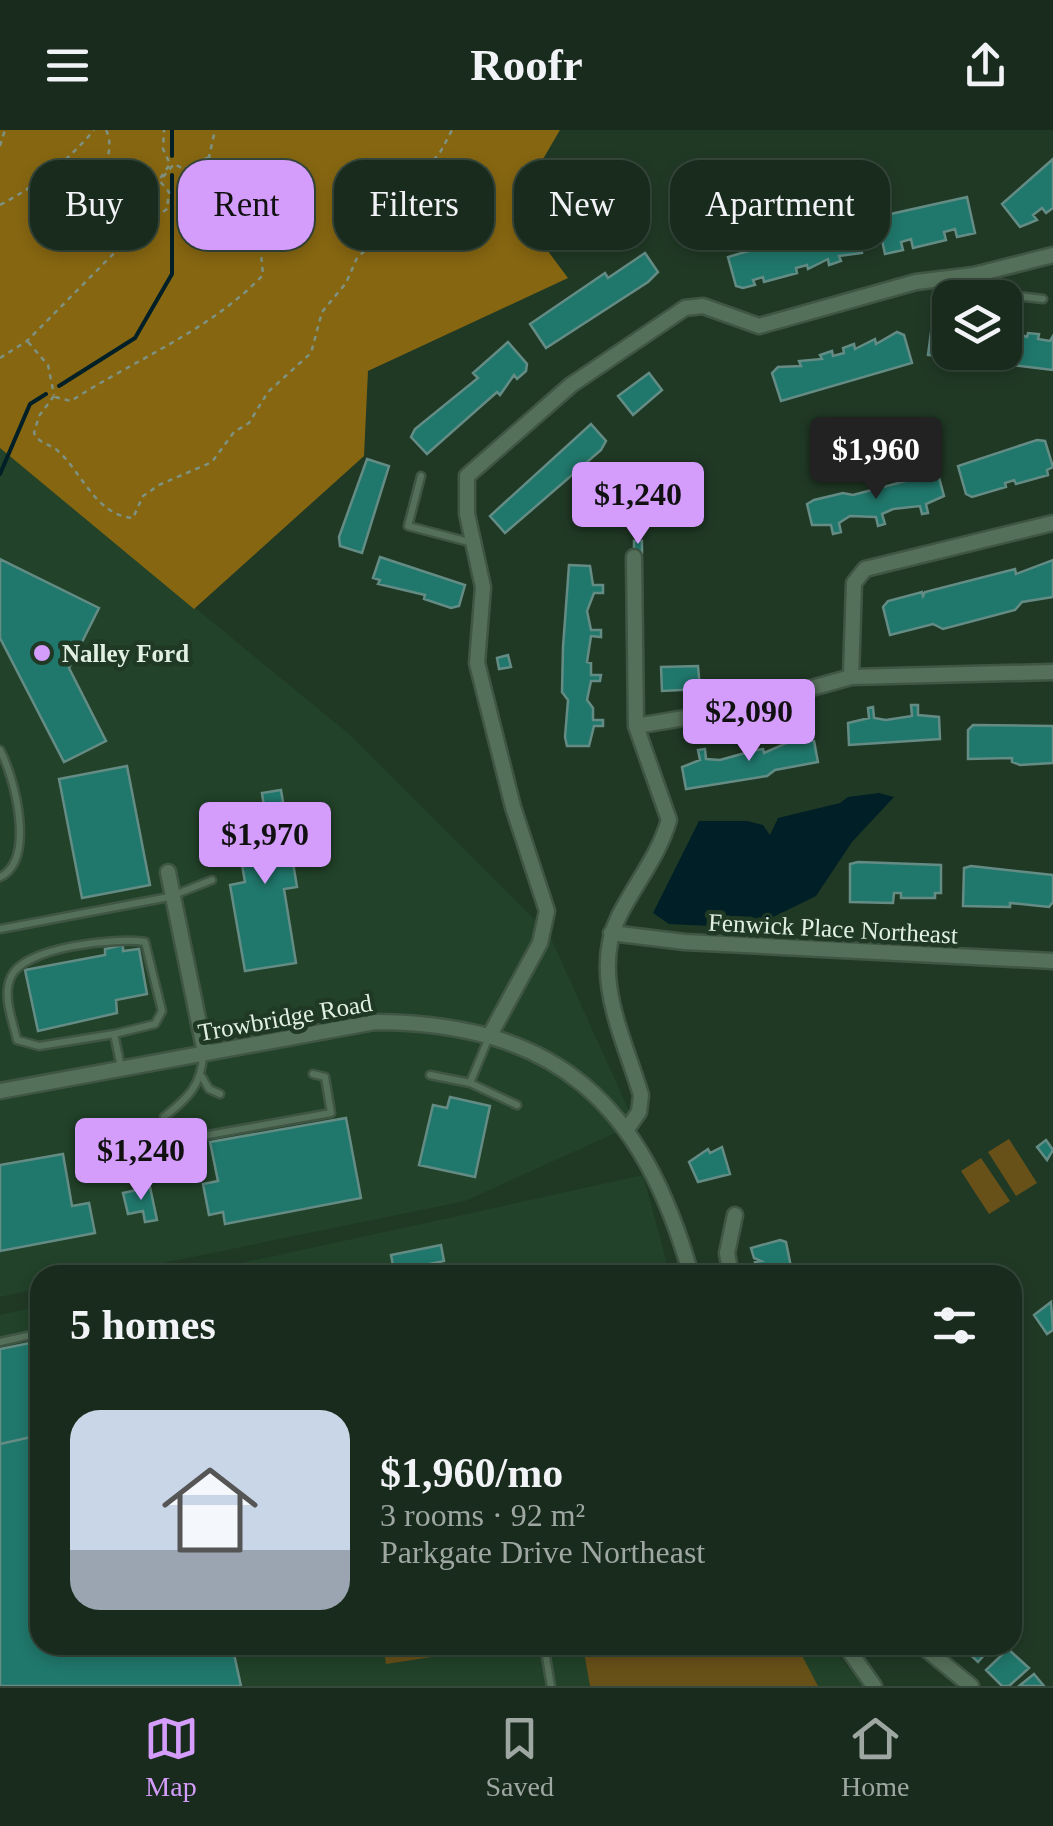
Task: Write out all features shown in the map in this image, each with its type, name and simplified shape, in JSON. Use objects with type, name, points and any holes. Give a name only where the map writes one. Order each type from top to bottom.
[{"type":"street","points":[[490,1036],[540,943],[547,911],[513,807],[477,663],[483,586],[467,514],[467,476],[571,384],[685,308],[703,306],[759,326],[916,282],[1049,260]]},
{"type":"street","points":[[851,677],[854,584],[865,569],[1053,523]]},
{"type":"street","points":[[627,1129],[639,1112],[641,1094],[608,986],[612,933],[670,820],[636,726],[634,557]]},
{"type":"street","points":[[636,726],[734,710],[851,677],[1053,672]]},
{"type":"street","points":[[168,872],[204,1053]]},
{"type":"street","name":"Fenwick Place Northeast","points":[[612,933],[685,942],[1053,961]]},
{"type":"street","name":"Trowbridge Road","points":[[0,1090],[374,1022],[426,1022],[490,1036],[563,1071],[627,1129],[653,1168],[673,1212],[687,1265]]},
{"type":"street","points":[[730,1265],[727,1252],[736,1215]]},
{"type":"street","points":[[852,1655],[874,1686]]},
{"type":"street","points":[[932,1655],[971,1686]]},
{"type":"lane","points":[[947,278],[964,290],[1044,299]]},
{"type":"lane","points":[[421,476],[408,526],[474,543]]},
{"type":"lane","points":[[0,750],[15,778],[19,835],[17,860],[11,872],[0,877]]},
{"type":"lane","points":[[0,929],[173,896],[212,880]]},
{"type":"lane","points":[[124,938],[146,942],[162,1011],[155,1024],[114,1034],[39,1046],[18,1040],[7,994],[11,976],[22,962],[87,943],[124,938]]},
{"type":"lane","points":[[114,1034],[121,1068]]},
{"type":"lane","points":[[470,1083],[490,1036]]},
{"type":"lane","points":[[204,1053],[202,1077],[188,1098],[164,1117],[169,1142],[331,1114],[325,1077],[313,1074]]},
{"type":"lane","points":[[430,1076],[470,1083],[517,1105]]},
{"type":"lane","points":[[202,1077],[209,1089],[220,1094]]},
{"type":"lane","points":[[0,1342],[30,1335]]},
{"type":"lane","points":[[546,1655],[551,1686]]},
{"type":"path","points":[[0,146],[5,130]]},
{"type":"path","points":[[0,204],[29,191],[38,179],[78,152],[94,130]]},
{"type":"path","points":[[106,130],[109,154],[86,198],[68,215],[68,222],[105,212],[121,190],[159,182],[174,164],[184,169],[209,157]]},
{"type":"path","points":[[159,182],[170,164],[163,148],[164,130]]},
{"type":"path","points":[[209,157],[215,130]]},
{"type":"path","points":[[54,396],[40,416],[34,433],[38,441],[61,453],[94,497],[134,518],[144,496],[159,485],[212,462],[234,432],[249,422],[268,392],[311,353],[322,312],[346,284],[358,258],[383,234],[404,196],[441,152],[452,130]]},
{"type":"path","points":[[27,341],[48,365],[54,396],[61,402],[72,400],[152,350],[170,346],[246,292],[263,275],[259,232],[264,204],[209,157]]},
{"type":"path","points":[[0,358],[27,341],[138,228],[166,209],[169,192],[159,182]]},
{"type":"shaded area","points":[[0,130],[560,130],[542,160],[514,160],[514,250],[547,250],[568,278],[368,371],[364,456],[194,609],[0,448]]},
{"type":"shaded area","points":[[0,448],[349,734],[549,934],[635,1124],[465,1201],[154,1265],[30,1265],[30,1290],[0,1297]]},
{"type":"shaded area","points":[[1009,1139],[1037,1183],[1016,1196],[988,1152]]},
{"type":"shaded area","points":[[981,1158],[1010,1201],[989,1214],[961,1171]]},
{"type":"shaded area","points":[[643,1175],[667,1265],[231,1265]]},
{"type":"shaded area","points":[[30,1308],[30,1655],[838,1655],[863,1686],[0,1686],[0,1315]]},
{"type":"shaded area","points":[[385,1655],[445,1655],[386,1664]]},
{"type":"shaded area","points":[[585,1655],[802,1655],[818,1686],[590,1686]]},
{"type":"water","points":[[879,793],[894,797],[852,842],[816,896],[751,928],[669,924],[653,913],[699,821],[747,821],[763,825],[770,835],[778,818],[840,803],[848,797]]},
{"type":"building","points":[[1053,159],[1053,208],[1046,213],[1042,208],[1033,215],[1037,220],[1020,227],[1002,204]]},
{"type":"building","points":[[967,197],[975,233],[957,237],[955,229],[944,232],[946,240],[913,248],[911,239],[901,242],[903,250],[885,254],[884,250],[890,250],[890,214]]},
{"type":"building","points":[[752,250],[862,253],[839,256],[841,261],[829,265],[828,259],[808,269],[807,265],[796,268],[797,273],[764,282],[763,277],[753,280],[755,285],[743,288],[736,286],[728,257]]},
{"type":"building","points":[[645,253],[658,272],[648,282],[546,348],[530,324],[605,273],[608,278]]},
{"type":"building","points":[[897,332],[904,335],[912,363],[781,401],[772,373],[778,367],[801,366],[799,361],[822,359],[820,355],[832,351],[833,356],[844,353],[843,348],[854,344],[855,349],[875,339],[876,344]]},
{"type":"building","points":[[1039,334],[1038,339],[1050,341],[1053,336],[1053,370],[1022,366],[1022,335]]},
{"type":"building","points":[[508,342],[527,364],[526,371],[517,379],[514,375],[500,395],[497,392],[427,454],[411,437],[415,429],[478,378],[473,373]]},
{"type":"building","points":[[649,373],[662,390],[633,415],[618,396]]},
{"type":"building","points":[[591,424],[606,441],[601,450],[505,533],[490,516]]},
{"type":"building","points":[[1037,440],[1045,441],[1053,467],[1047,470],[1048,475],[1016,484],[1014,480],[1005,483],[1006,487],[972,497],[966,494],[958,466]]},
{"type":"building","points":[[367,459],[389,466],[362,553],[340,546],[339,537]]},
{"type":"building","points":[[938,474],[944,496],[926,504],[928,513],[922,514],[920,506],[893,509],[882,514],[885,524],[878,526],[876,517],[850,516],[839,523],[841,532],[833,534],[831,525],[812,525],[807,504],[814,500],[843,493],[853,495]]},
{"type":"building","points":[[634,541],[642,541],[642,553],[634,553]]},
{"type":"building","points":[[380,557],[465,585],[459,606],[451,608],[424,599],[425,595],[378,584],[380,580],[373,578]]},
{"type":"building","name":"Nalley Ford","points":[[0,559],[99,608],[69,668],[106,741],[64,762],[0,638]]},
{"type":"building","points":[[1053,560],[1053,597],[1022,602],[1015,610],[943,629],[933,624],[890,635],[883,607],[888,601],[922,592],[923,596],[925,592],[1015,569],[1016,574]]},
{"type":"building","points":[[569,565],[590,566],[593,585],[603,585],[603,593],[594,593],[587,611],[591,630],[601,630],[601,637],[591,636],[587,662],[591,663],[591,675],[601,675],[600,681],[591,681],[587,700],[593,708],[593,720],[603,720],[603,726],[594,726],[589,746],[567,746],[565,737],[568,700],[562,692],[563,647]]},
{"type":"building","points":[[508,655],[511,667],[499,669],[497,658]]},
{"type":"building","points":[[698,666],[700,689],[662,691],[661,667]]},
{"type":"building","points":[[911,705],[918,705],[918,715],[939,717],[940,739],[849,745],[848,723],[869,718],[868,708],[873,707],[874,718],[886,720],[912,716]]},
{"type":"building","points":[[973,725],[1053,726],[1053,763],[1020,765],[1012,762],[1012,758],[968,759],[968,730]]},
{"type":"building","points":[[793,731],[795,740],[814,741],[818,762],[775,770],[767,776],[686,789],[682,767],[700,760],[698,750],[705,749],[706,759],[720,760],[745,753],[743,742],[749,740],[751,751],[763,749],[764,753],[789,742],[787,732]]},
{"type":"building","points":[[127,766],[150,885],[82,898],[59,779]]},
{"type":"building","points":[[281,790],[297,887],[284,889],[296,963],[245,971],[230,885],[245,882],[234,819],[265,814],[262,793]]},
{"type":"building","points":[[850,864],[941,865],[941,893],[935,893],[935,898],[901,898],[901,893],[894,893],[893,903],[850,902]]},
{"type":"building","points":[[964,868],[1053,875],[1053,902],[1049,907],[1010,903],[1010,907],[963,906]]},
{"type":"building","points":[[123,945],[123,951],[139,949],[147,994],[116,1000],[117,1013],[38,1031],[25,970],[105,955],[105,949]]},
{"type":"building","points":[[450,1097],[490,1106],[475,1177],[419,1165],[433,1105],[447,1108]]},
{"type":"building","points":[[346,1118],[361,1198],[225,1224],[223,1212],[209,1215],[203,1184],[218,1181],[210,1142]]},
{"type":"building","points":[[1046,1140],[1053,1150],[1047,1160],[1037,1147]]},
{"type":"building","points":[[722,1147],[730,1174],[698,1182],[689,1162],[708,1149],[710,1153]]},
{"type":"building","points":[[63,1154],[72,1206],[89,1203],[95,1233],[0,1251],[0,1165]]},
{"type":"building","points":[[150,1187],[157,1220],[145,1222],[143,1211],[128,1214],[123,1193]]},
{"type":"building","points":[[786,1242],[791,1265],[756,1265],[761,1261],[754,1258],[751,1248]]},
{"type":"building","points":[[441,1245],[444,1261],[393,1265],[391,1255]]},
{"type":"building","points":[[1051,1302],[1053,1330],[1047,1334],[1034,1315]]},
{"type":"building","points":[[30,1343],[30,1437],[0,1444],[0,1349]]},
{"type":"building","points":[[30,1437],[30,1655],[234,1655],[241,1686],[0,1686],[0,1444]]},
{"type":"building","points":[[1002,1655],[1015,1655],[1029,1668],[1009,1686],[1002,1686],[986,1670]]},
{"type":"building","points":[[1034,1674],[1044,1686],[1019,1686]]},
{"type":"waterway","points":[[172,130],[172,156]]},
{"type":"waterway","points":[[59,386],[135,338],[172,274],[172,175]]},
{"type":"waterway","points":[[0,474],[30,404],[46,394]]},
{"type":"place","name":"Nalley Ford","points":[[42,653]]}]
